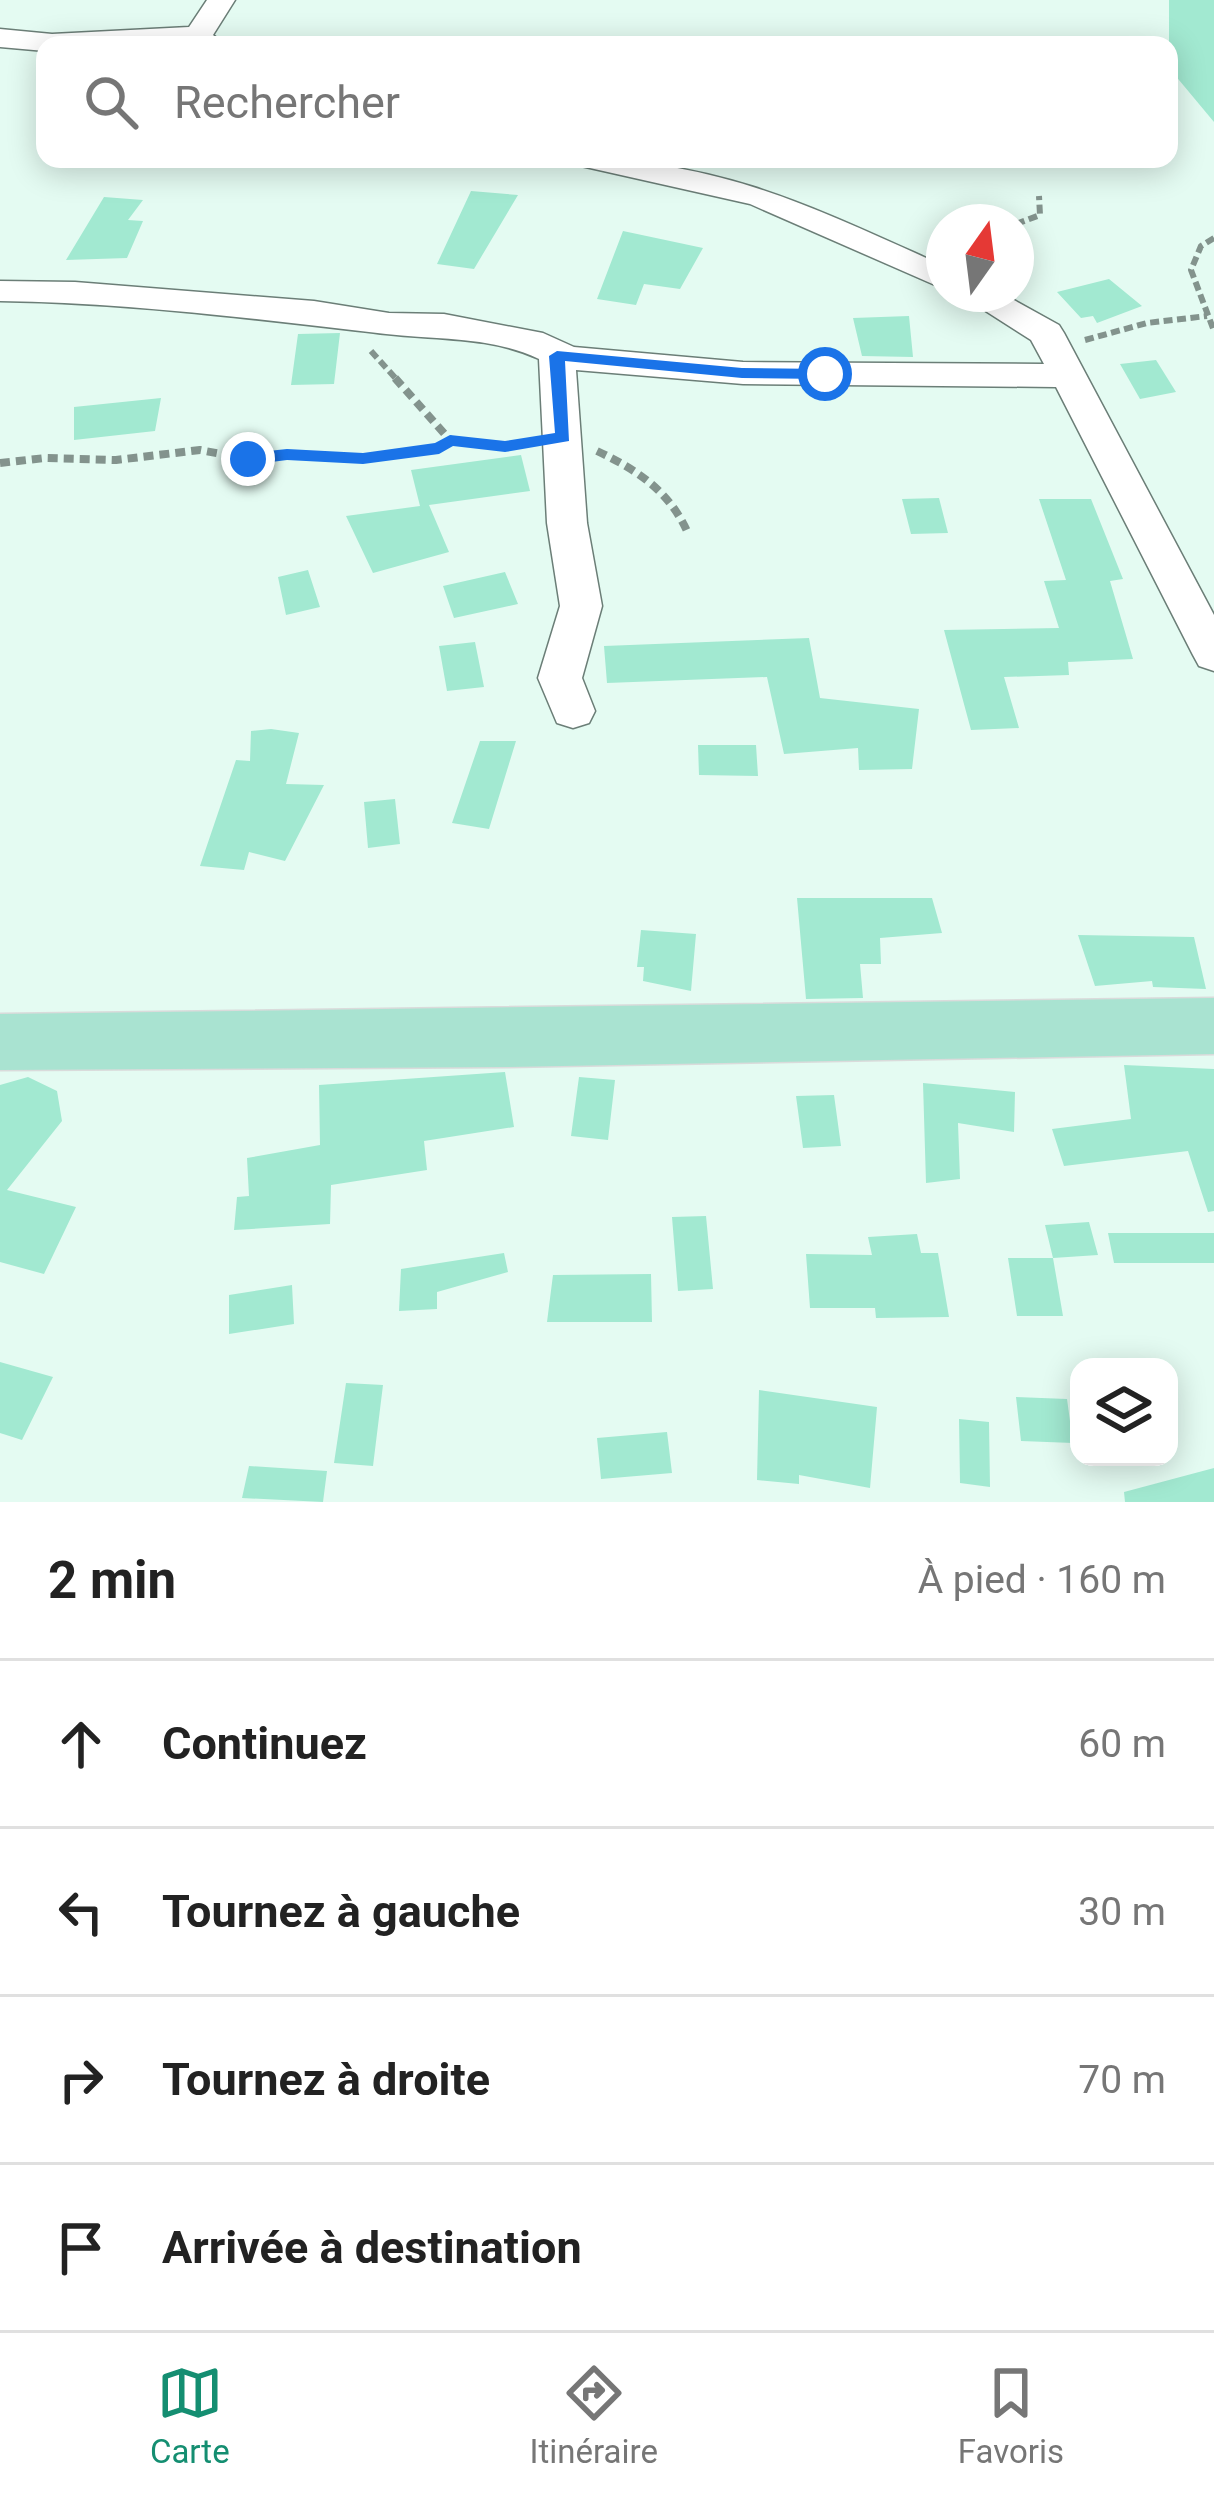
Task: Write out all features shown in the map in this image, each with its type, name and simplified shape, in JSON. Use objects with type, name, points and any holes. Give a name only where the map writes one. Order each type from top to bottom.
[{"type":"main road","points":[[0,1042],[530,1039],[1214,1026]]},
{"type":"street","points":[[205,36],[221,0]]},
{"type":"street","points":[[0,38],[36,41]]},
{"type":"street","points":[[633,168],[760,196],[926,271]]},
{"type":"street","points":[[0,291],[75,292],[460,327],[530,341],[557,356],[742,373],[1059,362]]},
{"type":"street","points":[[1009,312],[1042,330],[1214,656]]},
{"type":"street","points":[[557,356],[567,523],[581,606],[560,678],[573,711]]},
{"type":"path","points":[[1034,217],[1040,215],[1039,196]]},
{"type":"path","points":[[1214,238],[1201,246],[1191,270],[1214,331]]},
{"type":"path","points":[[314,312],[319,326],[367,347],[450,440],[505,446],[563,437],[624,463],[676,502],[687,531]]},
{"type":"path","points":[[1059,362],[1147,322],[1207,316]]},
{"type":"path","points":[[0,464],[45,458],[116,460],[200,450],[248,459],[287,455],[363,459],[439,448],[450,440]]},
{"type":"building","points":[[1169,0],[1214,0],[1214,122],[1178,79],[1178,36],[1169,36]]},
{"type":"building","points":[[471,191],[518,195],[474,269],[437,264]]},
{"type":"building","points":[[104,197],[143,200],[128,220],[143,221],[127,258],[66,260]]},
{"type":"building","points":[[623,231],[703,248],[680,289],[644,284],[636,305],[597,299]]},
{"type":"building","points":[[1109,279],[1142,306],[1097,323],[1093,316],[1081,318],[1057,292]]},
{"type":"building","points":[[909,316],[913,357],[862,356],[853,318]]},
{"type":"building","points":[[340,333],[334,384],[291,385],[298,334]]},
{"type":"building","points":[[1156,360],[1176,392],[1140,399],[1120,364]]},
{"type":"building","points":[[161,398],[155,431],[74,440],[74,407]]},
{"type":"building","points":[[521,455],[530,491],[429,505],[449,552],[373,573],[346,516],[420,506],[411,470]]},
{"type":"building","points":[[939,498],[948,533],[911,534],[902,499]]},
{"type":"building","points":[[1039,499],[1091,499],[1123,579],[1110,581],[1133,659],[1068,662],[1069,675],[1004,677],[1019,728],[971,730],[944,630],[1059,628],[1044,581],[1066,580]]},
{"type":"building","points":[[308,570],[320,607],[286,615],[278,577]]},
{"type":"building","points":[[505,572],[518,604],[454,618],[443,586]]},
{"type":"building","points":[[809,638],[820,698],[919,709],[912,769],[859,770],[858,748],[784,754],[767,677],[607,683],[604,646]]},
{"type":"building","points":[[475,642],[484,687],[447,691],[439,646]]},
{"type":"building","points":[[251,731],[299,733],[286,784],[324,785],[285,861],[249,852],[244,870],[200,866],[236,760],[250,761]]},
{"type":"building","points":[[480,741],[516,741],[489,829],[452,823]]},
{"type":"building","points":[[698,745],[756,745],[758,776],[699,775]]},
{"type":"building","points":[[395,799],[400,844],[368,848],[364,802]]},
{"type":"building","points":[[797,898],[932,898],[942,933],[880,938],[881,964],[860,964],[863,998],[806,999]]},
{"type":"building","points":[[641,930],[696,934],[691,991],[643,981],[644,967],[637,967]]},
{"type":"building","points":[[1078,935],[1194,937],[1206,989],[1153,987],[1152,981],[1095,986]]},
{"type":"building","points":[[1124,1065],[1214,1069],[1214,1211],[1208,1212],[1188,1151],[1064,1166],[1052,1129],[1131,1119]]},
{"type":"building","points":[[505,1072],[514,1127],[424,1141],[427,1170],[331,1185],[330,1224],[234,1230],[237,1197],[249,1196],[247,1158],[320,1145],[319,1085]]},
{"type":"building","points":[[28,1077],[57,1091],[62,1121],[7,1190],[76,1207],[44,1274],[0,1262],[0,1085]]},
{"type":"building","points":[[579,1077],[615,1080],[608,1140],[571,1136]]},
{"type":"building","points":[[923,1083],[1015,1092],[1014,1132],[958,1123],[960,1179],[926,1183]]},
{"type":"building","points":[[834,1095],[841,1146],[803,1148],[796,1096]]},
{"type":"building","points":[[706,1216],[713,1289],[678,1291],[672,1217]]},
{"type":"building","points":[[1089,1222],[1098,1255],[1053,1258],[1045,1225]]},
{"type":"building","points":[[1108,1233],[1214,1233],[1214,1263],[1114,1263]]},
{"type":"building","points":[[917,1234],[921,1253],[938,1253],[949,1317],[876,1318],[875,1308],[810,1308],[806,1254],[872,1255],[868,1237]]},
{"type":"building","points":[[504,1253],[508,1272],[437,1292],[437,1309],[399,1311],[401,1269]]},
{"type":"building","points":[[1008,1258],[1053,1258],[1063,1316],[1017,1316]]},
{"type":"building","points":[[651,1274],[652,1322],[547,1322],[553,1275]]},
{"type":"building","points":[[292,1285],[294,1324],[229,1334],[229,1295]]},
{"type":"building","points":[[0,1362],[53,1377],[22,1440],[0,1433]]},
{"type":"building","points":[[346,1383],[383,1385],[373,1466],[334,1463]]},
{"type":"building","points":[[759,1390],[877,1407],[870,1488],[799,1475],[799,1484],[757,1480]]},
{"type":"building","points":[[1016,1397],[1067,1399],[1070,1443],[1021,1441]]},
{"type":"building","points":[[959,1419],[989,1422],[990,1487],[960,1483]]},
{"type":"building","points":[[667,1432],[672,1473],[601,1479],[597,1438]]},
{"type":"building","points":[[249,1466],[327,1471],[323,1502],[242,1498]]},
{"type":"building","points":[[1214,1468],[1214,1502],[1125,1502],[1124,1492]]},
{"type":"route","points":[[248,459],[287,455],[363,459],[439,448],[450,440],[505,446],[563,437],[557,356],[742,373],[825,374]]}]
